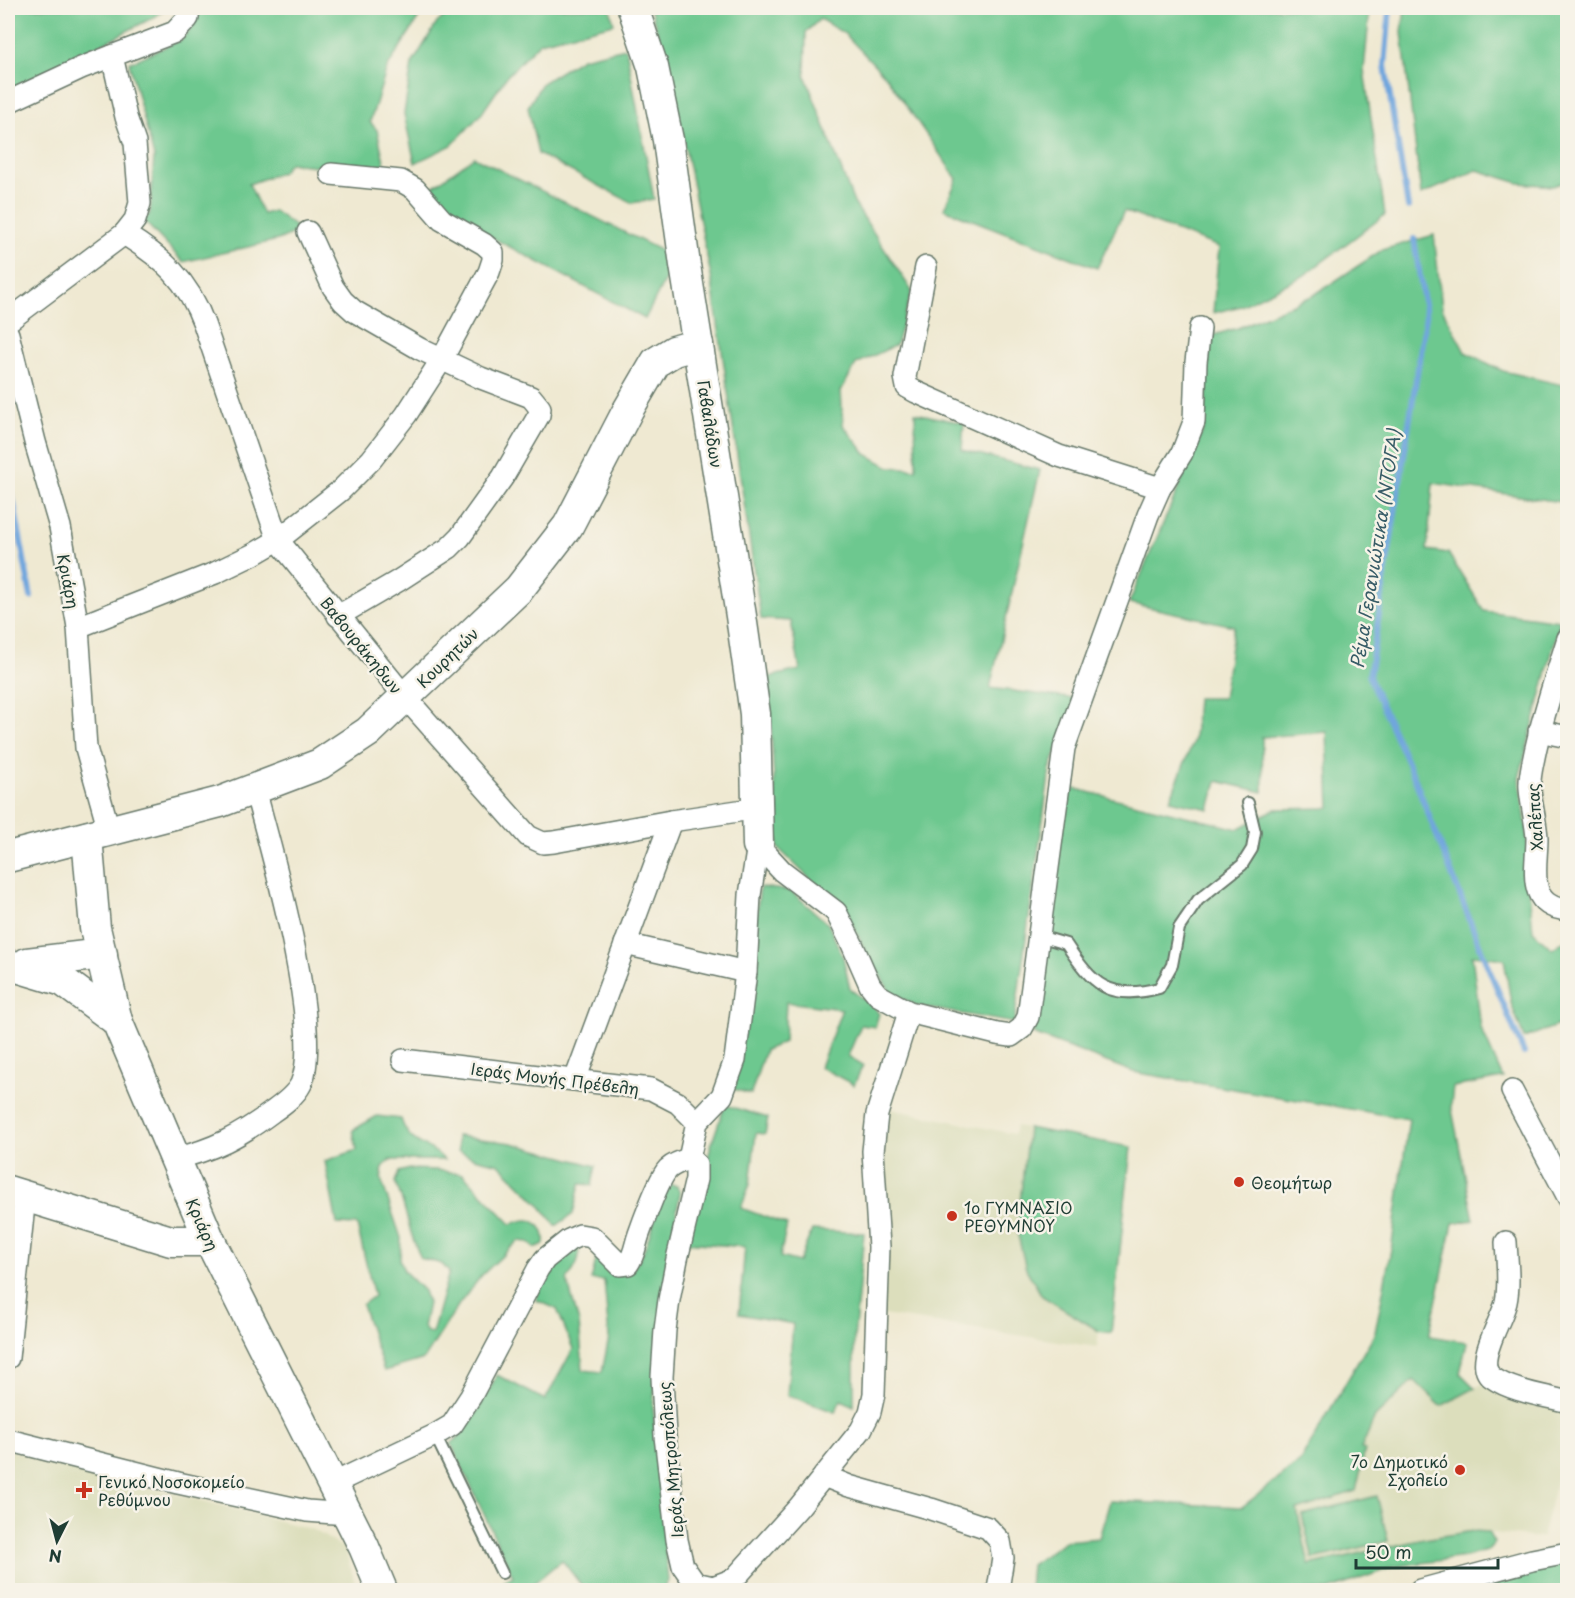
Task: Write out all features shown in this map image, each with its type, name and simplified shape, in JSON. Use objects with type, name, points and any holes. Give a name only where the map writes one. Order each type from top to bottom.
[{"type":"street","points":[[8,102],[81,68],[175,32],[188,18],[189,8]]},
{"type":"street","name":"Γαβαλάδων","points":[[633,8],[659,92],[668,140],[721,480],[755,714],[758,845]]},
{"type":"street","points":[[8,321],[124,234],[135,220],[140,203],[135,143],[126,117],[112,56]]},
{"type":"street","points":[[78,627],[215,573],[278,540],[360,473],[406,415],[442,359],[489,272],[493,252],[484,244],[442,220],[414,189],[401,181],[331,174]]},
{"type":"street","points":[[308,232],[333,287],[343,301],[384,330],[481,378],[531,397],[538,404],[538,414],[503,477],[460,537],[449,548],[338,616]]},
{"type":"street","name":"Βαβουράκηδων","points":[[124,234],[158,256],[182,280],[195,300],[278,540],[405,697],[523,830],[536,841],[554,842],[671,820],[758,808]]},
{"type":"street","points":[[926,267],[905,377],[907,387],[1059,456],[1160,488]]},
{"type":"street","points":[[758,845],[782,871],[836,912],[870,985],[878,995],[909,1012],[1011,1036],[1022,1028],[1028,1017],[1064,748],[1148,515],[1160,488],[1182,453],[1194,422],[1196,362],[1200,328]]},
{"type":"street","name":"Κριάρη","points":[[8,334],[35,442],[60,527],[78,627],[86,748],[98,834],[95,927],[117,1021],[210,1241],[373,1566],[382,1590]]},
{"type":"street","name":"Κουρητών","points":[[8,857],[200,807],[255,790],[320,764],[368,732],[519,589],[538,567],[568,526],[628,410],[656,362],[674,351],[698,344]]},
{"type":"street","name":"Χαλέπας","points":[[1568,638],[1539,731],[1530,788],[1536,820],[1536,884],[1544,902],[1555,908],[1568,910]]},
{"type":"street","points":[[1539,731],[1568,737]]},
{"type":"street","points":[[174,1159],[222,1144],[249,1129],[295,1092],[304,1074],[305,1028],[296,962],[255,790]]},
{"type":"street","points":[[574,1080],[671,820]]},
{"type":"street","points":[[332,1484],[435,1436],[452,1425],[545,1259],[569,1239],[580,1235],[592,1236],[620,1265],[628,1264],[635,1254],[638,1236],[666,1171],[681,1161],[689,1159],[697,1122],[722,1096],[735,1060],[746,972],[748,919],[758,845]]},
{"type":"street","points":[[626,944],[746,972]]},
{"type":"street","points":[[9,965],[102,954]]},
{"type":"street","points":[[9,965],[63,981],[117,1021]]},
{"type":"street","name":"Ιεράς Μητροπόλεως","points":[[689,1159],[696,1164],[696,1179],[676,1259],[665,1330],[662,1377],[665,1436],[677,1540],[683,1566],[695,1583],[714,1587],[734,1579],[824,1476],[861,1430],[870,1412],[874,1394],[879,1237],[873,1151],[877,1113],[909,1012]]},
{"type":"street","name":"Ιεράς Μονής Πρέβελη","points":[[403,1060],[651,1089],[678,1103],[697,1122]]},
{"type":"street","points":[[1512,1091],[1568,1197]]},
{"type":"street","points":[[8,1358],[16,1193],[171,1241],[210,1241]]},
{"type":"street","points":[[1506,1242],[1508,1275],[1506,1303],[1485,1356],[1485,1368],[1491,1378],[1524,1391],[1568,1402]]},
{"type":"street","points":[[8,1440],[178,1484],[307,1511],[347,1514]]},
{"type":"street","points":[[824,1476],[849,1486],[988,1528],[1000,1540],[1003,1558],[998,1590]]},
{"type":"street","points":[[1420,1590],[1532,1560],[1568,1553]]},
{"type":"lane","points":[[1039,936],[1066,944],[1081,966],[1103,986],[1118,994],[1139,994],[1159,988],[1172,965],[1179,928],[1191,910],[1198,900],[1242,865],[1252,849],[1255,832],[1248,803]]},
{"type":"lane","points":[[435,1436],[502,1573]]},
{"type":"shaded area","name":"1ο ΓΥΜΝΑΣΙΟ ΡΕΘΥΜΝΟΥ","points":[[887,1108],[1014,1134],[1016,1126],[1028,1128],[1017,1231],[1042,1296],[1099,1331],[1097,1347],[883,1315],[881,1164]]},
{"type":"shaded area","name":"7ο Δημοτικό Σχολείο","points":[[1414,1380],[1441,1406],[1486,1382],[1567,1409],[1567,1438],[1542,1538],[1473,1531],[1424,1539],[1309,1565],[1297,1509],[1356,1491],[1364,1450],[1361,1449],[1375,1417]]},
{"type":"shaded area","name":"Γενικό Νοσοκομείο Ρεθύμνου","points":[[8,1450],[314,1530],[345,1549],[357,1590],[8,1590]]},
{"type":"green space","points":[[8,8],[167,8],[156,16],[11,91],[8,86]]},
{"type":"green space","points":[[200,8],[425,8],[387,68],[370,122],[377,130],[386,170],[289,163],[282,172],[249,184],[263,214],[274,211],[300,230],[278,240],[183,262],[144,221],[150,213],[154,157],[129,63],[181,40],[194,25]]},
{"type":"green space","points":[[453,8],[610,8],[614,24],[540,42],[507,76],[482,113],[452,145],[415,163],[404,114],[412,64],[437,23]]},
{"type":"green space","points":[[650,8],[1370,8],[1364,70],[1385,215],[1303,276],[1241,306],[1213,313],[1219,247],[1124,211],[1097,268],[944,209],[957,179],[888,79],[845,34],[820,19],[806,32],[805,75],[854,203],[912,291],[896,345],[856,364],[841,391],[843,425],[866,454],[889,467],[916,469],[915,413],[964,423],[962,450],[1040,470],[990,688],[1077,699],[1050,769],[1014,1023],[917,1006],[890,992],[865,950],[841,901],[811,880],[778,848],[768,677],[800,670],[791,621],[761,619],[711,276],[670,73]]},
{"type":"green space","points":[[1405,8],[1567,8],[1567,181],[1553,186],[1519,183],[1477,170],[1421,195],[1402,32]]},
{"type":"green space","points":[[626,48],[654,199],[632,203],[538,154],[528,107],[542,83],[582,58]]},
{"type":"green space","points":[[474,157],[676,258],[645,319],[448,214],[431,188]]},
{"type":"green space","points":[[1434,235],[1442,308],[1465,352],[1503,371],[1567,386],[1567,503],[1433,483],[1427,550],[1448,553],[1484,611],[1560,621],[1519,778],[1527,829],[1528,879],[1533,931],[1552,949],[1567,939],[1567,1022],[1524,1038],[1511,1003],[1504,959],[1472,955],[1481,1028],[1503,1078],[1453,1087],[1451,1105],[1474,1220],[1453,1223],[1429,1336],[1467,1342],[1460,1373],[1475,1388],[1441,1406],[1414,1380],[1375,1417],[1361,1449],[1365,1450],[1356,1491],[1297,1510],[1309,1565],[1424,1539],[1473,1531],[1488,1532],[1494,1543],[1487,1551],[1465,1557],[1393,1567],[1329,1590],[1029,1590],[1031,1565],[1065,1541],[1099,1538],[1110,1501],[1242,1507],[1299,1463],[1375,1333],[1392,1244],[1409,1119],[1133,1072],[1033,1034],[1066,785],[1238,829],[1275,809],[1330,808],[1327,732],[1262,737],[1263,792],[1217,781],[1209,809],[1170,800],[1194,739],[1197,698],[1223,698],[1234,626],[1129,603],[1204,428],[1210,336],[1238,328],[1314,295],[1382,250]]},
{"type":"green space","points":[[760,887],[791,891],[828,924],[843,957],[850,989],[873,1006],[879,1014],[875,1027],[861,1025],[848,1056],[863,1065],[854,1085],[820,1067],[842,1009],[786,1002],[784,1042],[765,1050],[751,1094],[733,1089]]},
{"type":"green space","points":[[725,1105],[768,1118],[765,1134],[756,1133],[750,1184],[741,1208],[787,1225],[780,1257],[799,1262],[812,1230],[864,1233],[854,1338],[854,1406],[841,1400],[835,1412],[787,1395],[793,1324],[739,1314],[745,1247],[687,1242],[712,1142]]},
{"type":"green space","points":[[377,1116],[401,1119],[410,1136],[439,1154],[444,1160],[390,1160],[383,1167],[381,1179],[401,1238],[400,1260],[404,1271],[424,1291],[428,1303],[423,1327],[427,1332],[432,1333],[449,1272],[442,1264],[421,1258],[395,1182],[399,1172],[410,1169],[463,1174],[511,1224],[530,1220],[537,1224],[544,1235],[544,1244],[535,1248],[528,1242],[518,1241],[482,1275],[459,1304],[424,1359],[384,1371],[362,1305],[374,1296],[357,1225],[337,1224],[325,1161],[357,1150],[353,1130]]},
{"type":"green space","points":[[1028,1128],[1131,1147],[1111,1333],[1099,1331],[1042,1296],[1026,1269],[1017,1231]]},
{"type":"green space","points":[[457,1136],[512,1143],[596,1166],[592,1185],[580,1184],[573,1214],[556,1226],[539,1204],[499,1164],[474,1158],[458,1151]]},
{"type":"green space","points":[[670,1185],[677,1186],[680,1193],[670,1249],[653,1406],[668,1581],[662,1590],[585,1590],[562,1560],[529,1587],[522,1590],[507,1590],[504,1581],[513,1576],[451,1444],[471,1420],[497,1375],[545,1400],[573,1349],[557,1309],[536,1300],[550,1268],[577,1246],[578,1259],[567,1280],[579,1323],[583,1370],[602,1372],[609,1338],[604,1280],[591,1280],[597,1256],[607,1268],[627,1275],[642,1254]]},
{"type":"green space","points":[[1377,1496],[1388,1541],[1313,1559],[1302,1515]]},
{"type":"green space","points":[[1567,1560],[1564,1590],[1479,1590],[1478,1582]]},
{"type":"waterway","name":"Ρέμα Γερανιώτικα (ΝΤΟΓΑ)","points":[[1390,8],[1385,66],[1408,207]]},
{"type":"waterway","name":"Ρέμα Γερανιώτικα (ΝΤΟΓΑ)","points":[[1414,239],[1426,316],[1369,677],[1414,777],[1524,1053]]},
{"type":"waterway","points":[[8,486],[14,504],[31,597]]},
{"type":"place","name":"Θεομήτωρ","points":[[1239,1182]]},
{"type":"place","name":"1ο ΓΥΜΝΑΣΙΟ ΡΕΘΥΜΝΟΥ","points":[[952,1216]]},
{"type":"place","name":"7ο Δημοτικό Σχολείο","points":[[1460,1470]]},
{"type":"place","name":"Γενικό Νοσοκομείο Ρεθύμνου","points":[[84,1490]]}]
